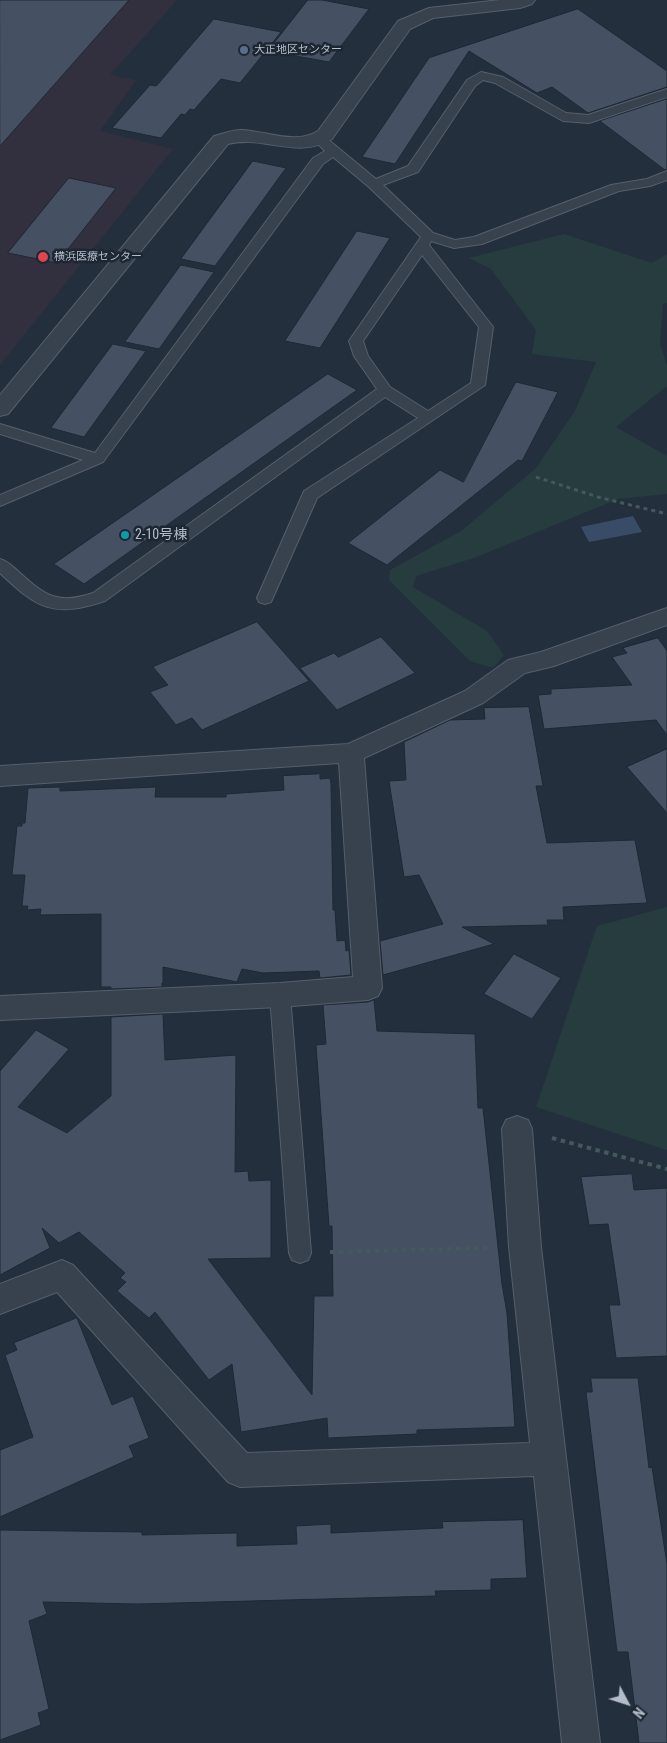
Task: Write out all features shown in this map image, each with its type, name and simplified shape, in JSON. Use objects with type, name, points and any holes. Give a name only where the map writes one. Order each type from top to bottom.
[{"type":"street","points":[[0,409],[221,140],[240,136],[327,145],[325,135],[404,25],[429,13],[520,4],[526,0]]},
{"type":"street","points":[[0,776],[350,754],[474,697],[517,666],[545,660],[667,616]]},
{"type":"street","points":[[0,1008],[280,995],[368,988],[350,754]]},
{"type":"street","points":[[517,1129],[524,1247],[581,1743]]},
{"type":"street","points":[[0,1299],[62,1275],[240,1470],[549,1459]]},
{"type":"lane","points":[[374,184],[413,169],[471,83],[481,76],[499,80],[563,116],[589,119],[667,93]]},
{"type":"lane","points":[[2,498],[98,459],[318,161],[327,145],[374,184],[425,241],[486,327],[478,385],[310,495],[265,598]]},
{"type":"lane","points":[[425,241],[454,244],[476,242],[616,188],[650,182],[667,175]]},
{"type":"lane","points":[[425,241],[356,341],[361,356],[385,390],[427,417]]},
{"type":"lane","points":[[0,564],[34,596],[54,605],[79,605],[99,596],[385,390]]},
{"type":"lane","points":[[0,429],[98,459]]},
{"type":"lane","points":[[280,995],[300,1253]]},
{"type":"path","points":[[536,477],[598,497],[667,514]]},
{"type":"path","points":[[517,1129],[667,1169]]},
{"type":"path","points":[[300,1253],[524,1247]]},
{"type":"shaded area","name":"横浜医療センター","points":[[0,0],[177,0],[110,75],[136,80],[100,131],[173,149],[0,365]]},
{"type":"green space","points":[[564,234],[652,263],[667,254],[667,303],[663,304],[660,343],[667,365],[667,386],[616,427],[667,456],[667,494],[618,499],[474,558],[416,576],[413,587],[487,631],[504,655],[493,668],[470,661],[389,580],[390,570],[461,531],[536,468],[575,411],[596,362],[532,354],[536,330],[491,269],[469,258]]},
{"type":"green space","points":[[667,907],[667,1150],[536,1107],[597,926]]},
{"type":"water","points":[[633,516],[642,532],[589,542],[581,527]]},
{"type":"building","points":[[0,0],[129,0],[0,146]]},
{"type":"building","points":[[308,0],[322,0],[369,9],[329,62],[268,51]]},
{"type":"building","points":[[578,9],[667,71],[667,87],[588,113],[552,87],[537,93],[469,51],[395,164],[362,157],[429,58]]},
{"type":"building","points":[[214,19],[281,32],[240,83],[221,79],[194,110],[190,109],[185,115],[181,114],[161,138],[112,128],[150,85],[156,86]]},
{"type":"building","points":[[667,99],[667,169],[665,170],[600,121]]},
{"type":"building","points":[[253,161],[286,168],[215,266],[181,259]]},
{"type":"building","points":[[69,178],[116,188],[57,263],[8,253]]},
{"type":"building","points":[[357,231],[390,238],[320,348],[285,341]]},
{"type":"building","points":[[181,265],[214,272],[159,349],[125,342]]},
{"type":"building","points":[[113,344],[146,351],[84,437],[51,428]]},
{"type":"building","points":[[328,374],[357,390],[84,584],[54,564]]},
{"type":"building","points":[[516,382],[558,392],[522,461],[518,460],[387,565],[348,543],[440,470],[463,482]]},
{"type":"building","points":[[257,622],[309,681],[202,730],[192,718],[176,725],[150,692],[168,685],[153,667]]},
{"type":"building","points":[[381,637],[415,673],[337,710],[300,668],[334,653],[338,657]]},
{"type":"building","points":[[658,638],[667,651],[667,735],[656,720],[544,729],[538,695],[551,694],[551,689],[632,685],[612,657],[627,653],[623,648]]},
{"type":"building","points":[[529,707],[543,786],[536,786],[547,843],[635,840],[647,903],[563,907],[564,920],[547,920],[548,925],[462,927],[494,944],[383,975],[380,941],[443,924],[419,875],[404,877],[389,781],[406,780],[404,742],[450,720],[485,719],[484,708]]},
{"type":"building","points":[[667,749],[667,813],[627,767]]},
{"type":"building","points":[[320,774],[320,779],[330,778],[331,784],[333,910],[335,910],[337,941],[345,940],[346,951],[349,950],[351,975],[320,978],[319,971],[263,973],[242,969],[237,982],[163,967],[162,987],[111,989],[111,987],[101,987],[101,914],[40,915],[41,909],[27,910],[28,906],[22,906],[25,875],[12,875],[17,826],[22,826],[22,823],[25,823],[28,788],[60,787],[60,791],[156,787],[155,797],[226,797],[226,794],[284,790],[283,776]]},
{"type":"building","points":[[514,954],[561,978],[532,1019],[484,994]]},
{"type":"building","points":[[374,1000],[377,1031],[475,1034],[478,1108],[483,1108],[502,1284],[507,1313],[515,1427],[417,1430],[417,1434],[328,1438],[327,1418],[241,1432],[232,1364],[209,1380],[155,1312],[149,1318],[117,1291],[126,1282],[120,1278],[125,1273],[79,1232],[59,1243],[42,1228],[50,1248],[0,1275],[0,1071],[36,1030],[69,1049],[18,1107],[67,1133],[111,1096],[111,1017],[163,1014],[165,1060],[236,1055],[235,1172],[248,1171],[249,1181],[271,1180],[271,1258],[208,1259],[312,1395],[314,1296],[333,1296],[332,1226],[329,1226],[316,1045],[326,1044],[323,1005]]},
{"type":"building","points":[[632,1174],[634,1190],[667,1188],[667,1356],[616,1358],[609,1305],[620,1305],[608,1224],[589,1225],[581,1177]]},
{"type":"building","points":[[77,1318],[112,1405],[133,1396],[149,1438],[129,1446],[134,1457],[0,1517],[0,1450],[33,1437],[5,1355],[17,1350],[14,1343]]},
{"type":"building","points":[[591,1378],[638,1378],[649,1468],[652,1467],[667,1564],[667,1743],[639,1743],[628,1652],[617,1652],[586,1392],[592,1392]]},
{"type":"building","points":[[523,1520],[527,1578],[491,1579],[491,1590],[435,1591],[436,1596],[138,1604],[43,1602],[47,1614],[29,1621],[49,1709],[38,1713],[41,1725],[0,1740],[0,1530],[142,1532],[142,1535],[237,1533],[237,1546],[297,1544],[296,1526],[331,1524],[331,1533],[443,1528],[442,1522]]},
{"type":"place","name":"大正地区センター","points":[[244,50]]},
{"type":"place","name":"横浜医療センター","points":[[43,257]]},
{"type":"place","name":"2-10号棟","points":[[125,535]]}]
